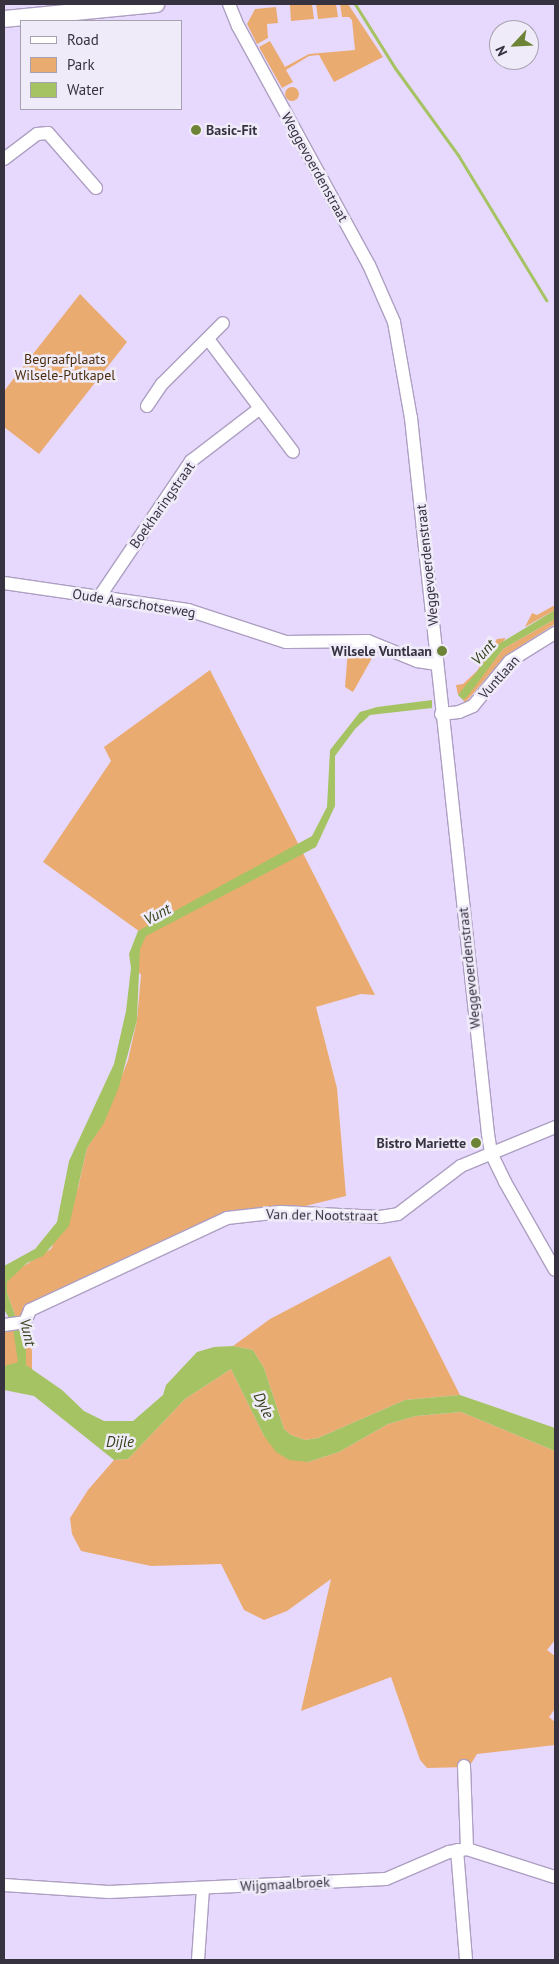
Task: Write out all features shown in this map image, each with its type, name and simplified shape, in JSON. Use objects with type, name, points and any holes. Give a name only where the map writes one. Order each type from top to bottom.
[{"type":"main road","points":[[4,19],[156,4]]},
{"type":"street","name":"Weggevoerdenstraat","points":[[229,4],[238,26],[373,271],[394,322],[411,418],[439,696],[491,1152],[555,1270]]},
{"type":"street","points":[[4,159],[37,134],[48,133],[96,188]]},
{"type":"street","points":[[148,406],[162,384],[223,323]]},
{"type":"street","points":[[208,339],[293,452]]},
{"type":"street","name":"Boekharingstraat","points":[[100,596],[191,461],[260,408]]},
{"type":"street","name":"Oude Aarschotseweg","points":[[4,583],[188,610],[286,642],[368,641],[416,661],[437,664]]},
{"type":"street","name":"Vuntlaan","points":[[441,712],[459,712],[473,706],[510,660],[555,633]]},
{"type":"street","name":"Van der Nootstraat","points":[[4,1326],[23,1322],[30,1310],[227,1218],[281,1212],[380,1217],[398,1214],[461,1166],[555,1127]]},
{"type":"street","points":[[464,1766],[462,1850],[466,1960]]},
{"type":"street","points":[[462,1850],[555,1877]]},
{"type":"street","name":"Wijgmaalbroek","points":[[4,1885],[109,1892],[386,1879],[462,1850]]},
{"type":"street","points":[[198,1960],[203,1888]]},
{"type":"green space","points":[[312,4],[314,19],[291,21],[290,5]]},
{"type":"green space","points":[[316,4],[336,4],[338,17],[318,19]]},
{"type":"green space","points":[[340,4],[348,4],[383,57],[334,82],[319,55],[309,56],[286,70],[293,82],[282,88],[259,47],[270,41],[285,67],[309,54],[355,50],[352,20],[349,17],[342,17]]},
{"type":"green space","points":[[276,7],[278,23],[267,24],[268,38],[257,44],[247,24],[255,9]]},
{"type":"green space","points":[[289,87],[295,87],[299,94],[295,101],[289,101],[285,97],[285,91]]},
{"type":"green space","name":"Begraafplaats Wilsele-Putkapel","points":[[80,294],[127,342],[39,454],[4,427],[4,391]]},
{"type":"green space","points":[[555,605],[555,610],[525,627],[532,613],[537,615]]},
{"type":"green space","points":[[555,619],[555,624],[505,656],[465,703],[463,700],[503,649]]},
{"type":"green space","points":[[506,638],[458,695],[456,685],[463,684],[477,671],[497,639]]},
{"type":"green space","points":[[361,648],[376,651],[353,692],[345,687],[348,650]]},
{"type":"green space","points":[[210,670],[375,995],[361,994],[316,1007],[337,1088],[346,1196],[281,1212],[227,1218],[185,1237],[185,1230],[24,1305],[21,1319],[17,1321],[7,1293],[7,1282],[14,1272],[51,1249],[78,1188],[87,1148],[104,1122],[128,1060],[137,1020],[141,975],[137,970],[137,948],[143,934],[43,862],[111,761],[104,747]]},
{"type":"green space","points":[[390,1256],[460,1395],[405,1400],[318,1438],[305,1440],[291,1435],[284,1429],[264,1368],[253,1350],[233,1346],[270,1319]]},
{"type":"green space","points":[[27,1325],[32,1351],[32,1371],[26,1365],[4,1366],[4,1329]]},
{"type":"green space","points":[[231,1369],[264,1436],[308,1462],[339,1452],[388,1424],[416,1416],[461,1412],[555,1451],[555,1640],[547,1650],[555,1656],[555,1709],[549,1717],[555,1722],[555,1745],[477,1754],[469,1767],[427,1768],[420,1760],[391,1677],[301,1711],[331,1579],[287,1611],[264,1620],[244,1610],[221,1564],[151,1566],[81,1551],[72,1534],[70,1518],[88,1490],[114,1460],[128,1459],[185,1399]]},
{"type":"water","points":[[555,610],[555,619],[503,649],[467,697],[463,700],[458,695],[499,644]]},
{"type":"water","points":[[432,700],[432,708],[370,715],[355,729],[335,756],[335,806],[316,847],[146,936],[140,949],[137,1020],[119,1087],[104,1123],[87,1148],[69,1226],[43,1256],[27,1263],[7,1282],[7,1293],[17,1321],[11,1322],[4,1309],[4,1266],[35,1249],[57,1222],[69,1161],[114,1064],[126,1011],[131,968],[129,954],[138,931],[312,836],[327,807],[330,750],[360,712],[377,707]]},
{"type":"water","name":"Dijle","points":[[19,1325],[26,1343],[26,1365],[62,1390],[84,1411],[104,1421],[133,1421],[163,1395],[166,1385],[197,1352],[214,1347],[233,1346],[253,1350],[264,1368],[284,1429],[291,1435],[305,1440],[318,1438],[405,1400],[460,1395],[555,1428],[555,1451],[461,1412],[416,1416],[388,1424],[339,1452],[308,1462],[289,1460],[276,1452],[264,1436],[231,1369],[185,1399],[128,1459],[114,1460],[34,1396],[4,1390],[4,1366],[18,1362],[13,1329]]},
{"type":"waterway","points":[[355,4],[395,68],[458,155],[546,300]]},
{"type":"place","name":"Basic-Fit","points":[[196,130]]},
{"type":"place","name":"Wilsele Vuntlaan","points":[[442,651]]},
{"type":"place","name":"Bistro Mariette","points":[[476,1143]]},
{"type":"water label","name":"Vunt","points":[[483,652]]},
{"type":"water label","name":"Vunt","points":[[157,914]]},
{"type":"water label","name":"Vunt","points":[[28,1332]]},
{"type":"water label","name":"Dyle","points":[[264,1405]]}]
